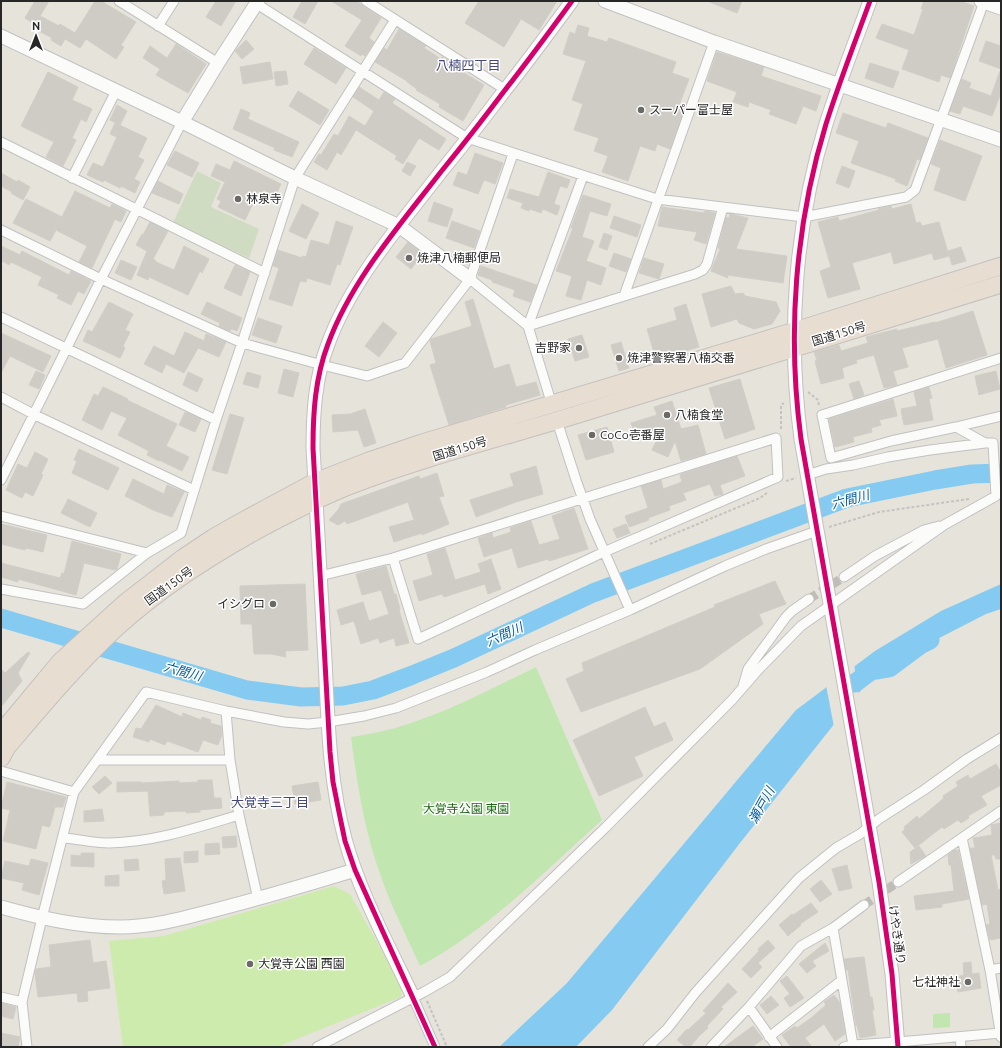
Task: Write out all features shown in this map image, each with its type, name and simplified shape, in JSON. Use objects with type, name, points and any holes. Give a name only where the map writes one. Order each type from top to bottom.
[{"type":"highway","name":"国道150号","points":[[1,758],[7,747],[46,700],[77,667],[108,627],[182,558],[213,538],[315,482],[349,468],[422,442],[552,405],[1001,266]]},
{"type":"highway","name":"国道150号","points":[[1,733],[60,662],[108,627],[141,607],[196,567],[233,544],[315,500],[350,485],[419,461],[557,421],[1001,284]]},
{"type":"street","points":[[119,1],[218,63]]},
{"type":"street","points":[[158,26],[174,1]]},
{"type":"street","points":[[366,1],[506,90]]},
{"type":"street","points":[[435,1047],[418,998],[380,926],[355,870],[345,841],[336,796],[330,752],[315,500],[314,417],[317,385],[327,346],[347,302],[399,226],[506,90],[572,1]]},
{"type":"street","points":[[606,1],[714,42],[1001,140]]},
{"type":"street","name":"けやき通り","points":[[870,1],[826,124],[804,217],[797,273],[794,348],[797,408],[807,477],[820,528],[831,608],[887,933],[898,1045]]},
{"type":"street","points":[[1,480],[4,466],[35,415],[101,279],[182,122],[258,2],[467,138],[657,199],[804,217],[906,197],[911,194],[918,185],[983,1],[1001,8]]},
{"type":"street","points":[[1,589],[83,604],[147,553],[181,533],[216,420],[295,178],[396,20]]},
{"type":"street","points":[[1,36],[182,122],[295,178],[399,226],[470,279],[528,326],[552,405]]},
{"type":"street","points":[[624,296],[657,199],[714,42]]},
{"type":"street","points":[[72,178],[116,91]]},
{"type":"street","points":[[1,142],[265,273]]},
{"type":"street","points":[[1,230],[101,279],[242,343],[367,376],[405,363],[470,279],[513,154]]},
{"type":"street","points":[[528,326],[583,176]]},
{"type":"street","points":[[528,326],[695,274],[703,270],[707,264],[723,207]]},
{"type":"street","points":[[1,317],[216,420]]},
{"type":"street","points":[[1001,358],[822,415],[831,458],[891,441],[1001,416]]},
{"type":"street","points":[[1,398],[194,490]]},
{"type":"street","points":[[557,421],[582,499],[629,608]]},
{"type":"street","points":[[956,427],[993,444]]},
{"type":"street","points":[[320,576],[393,558],[776,438],[778,477],[604,552],[418,639],[393,558]]},
{"type":"street","points":[[807,477],[826,469],[853,465],[888,457],[930,450],[993,444]]},
{"type":"street","points":[[317,1047],[418,998],[450,977],[606,827],[732,700],[788,638],[801,626],[831,608],[944,525],[996,496],[993,444]]},
{"type":"street","points":[[1,516],[147,553]]},
{"type":"street","points":[[844,577],[876,556],[924,530],[944,525]]},
{"type":"street","points":[[27,1047],[22,1002],[74,792],[146,692],[226,711],[284,722],[308,724],[328,719],[364,716],[396,708],[487,672],[725,566],[820,528]]},
{"type":"street","points":[[743,687],[748,669],[786,617],[809,599]]},
{"type":"street","points":[[226,711],[230,760],[239,815],[258,899]]},
{"type":"street","points":[[648,1047],[667,1029],[696,992],[799,878],[869,824],[1001,738]]},
{"type":"street","points":[[98,760],[230,760]]},
{"type":"street","points":[[1,771],[74,792]]},
{"type":"street","points":[[898,882],[1001,811]]},
{"type":"street","points":[[62,838],[107,843],[136,841],[168,836],[239,815]]},
{"type":"street","points":[[832,928],[842,980],[848,1046],[898,1045],[960,1037],[1001,1035],[990,970],[962,838]]},
{"type":"street","points":[[1,907],[71,924],[100,927],[122,927],[153,924],[178,920],[258,899],[355,870]]},
{"type":"street","points":[[711,1047],[749,1007],[801,946],[832,928],[864,905]]},
{"type":"street","points":[[990,970],[1001,968]]},
{"type":"street","points":[[769,1037],[842,980]]},
{"type":"street","points":[[1,997],[22,1002]]},
{"type":"street","points":[[749,1007],[777,1047]]},
{"type":"street","points":[[960,1037],[961,1047]]},
{"type":"path","points":[[808,392],[818,400],[822,415]]},
{"type":"path","points":[[776,438],[781,431],[781,405],[784,403]]},
{"type":"path","points":[[820,528],[879,512],[976,498]]},
{"type":"path","points":[[418,998],[447,1047]]},
{"type":"green space","points":[[197,171],[221,183],[211,207],[259,229],[249,258],[173,223]]},
{"type":"green space","name":"大覚寺公園 東園","points":[[536,667],[602,820],[493,917],[469,935],[420,966],[388,895],[374,855],[362,805],[351,737],[388,730],[443,711]]},
{"type":"green space","name":"大覚寺公園 西園","points":[[334,886],[350,894],[402,987],[401,997],[277,1047],[123,1047],[109,941],[164,936]]},
{"type":"green space","points":[[950,1013],[950,1027],[933,1028],[933,1014]]},
{"type":"water","points":[[1001,584],[1001,609],[986,614],[877,670],[740,843],[612,1010],[576,1047],[499,1047],[567,983],[796,710],[875,651],[941,611]]},
{"type":"pier","points":[[854,664],[859,695],[834,727],[826,685]]},
{"type":"building","points":[[35,1],[49,1],[40,16],[59,26],[60,24],[75,33],[95,1],[101,1],[136,22],[121,45],[124,47],[116,59],[86,39],[80,48],[65,39],[61,46],[51,40],[52,38],[39,31],[41,28],[25,18]]},
{"type":"building","points":[[216,1],[236,1],[221,26],[206,17]]},
{"type":"building","points":[[302,1],[318,1],[305,24],[293,17]]},
{"type":"building","points":[[331,1],[357,1],[381,18],[369,38],[374,42],[365,56],[362,54],[361,56],[345,46],[362,20]]},
{"type":"building","points":[[479,1],[557,1],[539,30],[521,19],[504,47],[465,23]]},
{"type":"building","points":[[707,1],[742,1],[737,13]]},
{"type":"building","points":[[924,1],[960,1],[974,6],[950,78],[941,75],[939,82],[902,69],[909,50],[876,38],[882,24],[914,35],[923,9],[921,9]]},
{"type":"building","points":[[578,25],[589,28],[587,36],[607,42],[609,38],[676,62],[672,73],[689,79],[679,105],[685,107],[670,149],[657,144],[655,151],[640,146],[628,181],[602,172],[608,156],[594,151],[599,138],[574,130],[583,104],[572,100],[586,61],[563,54],[570,32],[575,34]]},
{"type":"building","points":[[399,29],[426,46],[424,48],[441,59],[442,57],[462,69],[461,71],[484,85],[463,121],[439,107],[440,104],[416,90],[417,89],[407,81],[375,62],[384,48],[387,50]]},
{"type":"building","points":[[246,40],[254,49],[242,59],[235,51]]},
{"type":"building","points":[[986,41],[1001,46],[1001,69],[979,61]]},
{"type":"building","points":[[176,44],[206,64],[188,93],[156,75],[160,69],[143,58],[150,46],[167,58]]},
{"type":"building","points":[[314,48],[346,68],[336,84],[304,64]]},
{"type":"building","points":[[717,52],[764,67],[761,76],[821,96],[816,111],[803,106],[796,124],[769,114],[771,110],[749,102],[748,107],[733,102],[737,92],[707,81]]},
{"type":"building","points":[[270,62],[273,79],[243,84],[240,67]]},
{"type":"building","points":[[870,63],[899,72],[893,88],[865,78]]},
{"type":"building","points":[[286,71],[288,84],[276,86],[274,72]]},
{"type":"building","points":[[1000,71],[1001,93],[992,116],[963,106],[960,114],[950,111],[962,79],[971,83],[969,88],[991,96]]},
{"type":"building","points":[[48,72],[78,87],[72,100],[92,109],[86,122],[81,119],[72,138],[76,140],[63,166],[46,157],[54,142],[21,126]]},
{"type":"building","points":[[359,87],[379,100],[384,92],[395,99],[392,103],[446,139],[439,150],[419,138],[403,164],[395,159],[397,156],[356,130],[341,155],[337,152],[327,170],[314,162],[319,154],[321,155],[334,134],[338,136],[349,116],[365,126],[374,111],[353,97]]},
{"type":"building","points":[[298,91],[329,110],[320,125],[289,106]]},
{"type":"building","points":[[117,105],[127,111],[120,125],[110,120]]},
{"type":"building","points":[[241,109],[250,113],[248,119],[299,142],[292,157],[274,150],[275,148],[233,129]]},
{"type":"building","points":[[843,113],[886,128],[888,123],[928,138],[920,160],[917,159],[907,186],[895,181],[896,179],[851,163],[859,141],[836,133]]},
{"type":"building","points":[[115,123],[147,138],[138,157],[144,160],[134,179],[140,182],[135,193],[121,186],[120,188],[104,180],[103,182],[87,175],[93,163],[103,167],[117,137],[110,134]]},
{"type":"building","points":[[940,140],[982,156],[965,201],[934,190],[941,168],[931,164]]},
{"type":"building","points":[[175,151],[199,163],[192,177],[167,165]]},
{"type":"building","points":[[475,153],[503,163],[495,184],[484,180],[478,194],[453,185],[458,172],[467,175]]},
{"type":"building","points":[[234,161],[281,184],[274,199],[259,191],[245,220],[218,207],[221,201],[217,199],[225,182],[211,176],[216,164],[230,170]]},
{"type":"building","points":[[407,162],[416,166],[410,176],[402,171]]},
{"type":"building","points":[[842,166],[855,171],[849,188],[836,183]]},
{"type":"building","points":[[548,172],[570,180],[567,188],[560,186],[554,204],[560,206],[557,215],[543,209],[541,213],[530,209],[529,211],[521,208],[523,203],[507,198],[510,189],[539,197]]},
{"type":"building","points":[[1,173],[30,187],[23,200],[1,186]]},
{"type":"building","points":[[158,181],[183,194],[179,204],[152,193]]},
{"type":"building","points":[[75,191],[110,208],[112,204],[126,211],[121,222],[115,219],[92,268],[79,262],[87,246],[56,230],[50,241],[13,223],[26,199],[62,217]]},
{"type":"building","points":[[583,195],[611,204],[607,216],[590,211],[582,237],[594,241],[586,261],[606,268],[601,285],[587,280],[581,300],[566,296],[572,276],[556,271],[573,228],[571,228]]},
{"type":"building","points":[[434,202],[453,209],[447,227],[428,221]]},
{"type":"building","points":[[302,204],[319,213],[306,239],[289,231]]},
{"type":"building","points":[[911,204],[916,223],[920,222],[922,226],[939,222],[949,256],[934,260],[932,253],[894,264],[891,252],[852,263],[860,289],[828,298],[820,271],[831,267],[818,222],[838,217],[839,221],[879,210],[878,209],[891,206],[892,209]]},
{"type":"building","points":[[662,207],[704,213],[705,211],[715,213],[706,244],[694,240],[697,232],[658,226]]},
{"type":"building","points":[[730,214],[748,218],[736,249],[787,256],[783,283],[727,275],[728,278],[711,271],[720,249],[718,248],[726,217],[729,218]]},
{"type":"building","points":[[614,216],[641,225],[637,237],[610,228]]},
{"type":"building","points":[[336,221],[353,227],[340,265],[337,264],[330,285],[307,278],[306,282],[300,281],[292,306],[269,299],[279,268],[273,266],[278,250],[302,258],[302,256],[306,257],[311,240],[329,245]]},
{"type":"building","points":[[452,221],[480,231],[474,248],[446,238]]},
{"type":"building","points":[[150,222],[168,231],[153,259],[156,262],[174,270],[184,246],[209,259],[202,273],[200,271],[188,295],[149,277],[148,280],[137,275],[147,251],[136,245]]},
{"type":"building","points":[[604,233],[612,236],[607,250],[599,247]]},
{"type":"building","points":[[408,242],[423,254],[411,269],[396,257]]},
{"type":"building","points":[[1,246],[20,255],[22,251],[69,275],[71,271],[91,281],[84,294],[78,291],[71,305],[57,298],[59,295],[38,285],[42,277],[11,262],[9,265],[1,260]]},
{"type":"building","points":[[961,247],[966,261],[952,265],[948,251]]},
{"type":"building","points":[[614,253],[631,259],[626,272],[609,266]]},
{"type":"building","points":[[644,258],[664,264],[659,279],[639,273]]},
{"type":"building","points":[[121,260],[137,267],[131,280],[115,273]]},
{"type":"building","points":[[235,265],[250,272],[241,296],[224,288]]},
{"type":"building","points":[[481,266],[537,285],[530,302],[513,296],[515,290],[492,282],[492,280],[478,275]]},
{"type":"building","points":[[731,286],[735,294],[743,293],[745,296],[776,302],[780,311],[772,324],[754,329],[739,323],[737,319],[711,327],[702,294]]},
{"type":"building","points":[[473,299],[494,369],[509,364],[516,387],[536,382],[540,395],[449,425],[430,365],[436,363],[430,341],[431,339],[472,326],[465,302]]},
{"type":"building","points":[[109,302],[133,314],[125,330],[130,332],[123,346],[125,348],[120,358],[83,341],[88,330],[92,332]]},
{"type":"building","points":[[207,302],[242,318],[237,331],[232,329],[230,331],[219,326],[220,323],[201,314]]},
{"type":"building","points":[[686,304],[699,347],[656,359],[647,329],[677,320],[674,308]]},
{"type":"building","points":[[973,311],[987,355],[946,368],[938,339],[902,348],[908,367],[893,371],[897,385],[884,388],[874,355],[856,360],[857,363],[842,368],[844,378],[821,384],[815,361],[817,360],[814,352],[839,345],[841,351],[868,343],[866,337],[897,329],[897,331],[935,323]]},
{"type":"building","points":[[258,318],[282,326],[276,343],[252,335]]},
{"type":"building","points":[[383,322],[397,333],[379,357],[365,346]]},
{"type":"building","points":[[185,332],[204,341],[206,334],[226,342],[219,357],[198,348],[184,373],[166,364],[162,373],[144,364],[154,346],[174,356]]},
{"type":"building","points":[[1,333],[51,356],[43,372],[10,356],[1,373]]},
{"type":"building","name":"吉野家","points":[[582,335],[589,357],[575,361],[568,339]]},
{"type":"building","points":[[621,342],[629,368],[619,371],[611,345]]},
{"type":"building","points":[[284,369],[299,373],[293,397],[278,393]]},
{"type":"building","points":[[36,371],[45,375],[39,389],[29,385]]},
{"type":"building","points":[[996,371],[1000,389],[979,395],[975,376]]},
{"type":"building","points":[[188,372],[203,379],[197,392],[183,385]]},
{"type":"building","points":[[247,372],[261,376],[258,388],[243,384]]},
{"type":"building","points":[[740,379],[755,429],[725,439],[709,388]]},
{"type":"building","points":[[859,381],[864,395],[854,399],[849,384]]},
{"type":"building","points":[[103,387],[177,424],[166,446],[189,457],[182,471],[147,455],[149,451],[118,435],[127,418],[111,411],[102,430],[82,420],[94,394],[98,396]]},
{"type":"building","points":[[929,387],[932,398],[929,399],[933,420],[904,425],[901,409],[917,406],[914,392]]},
{"type":"building","points":[[893,399],[897,416],[879,420],[881,425],[871,428],[872,432],[853,437],[854,442],[835,447],[829,419]]},
{"type":"building","points":[[672,401],[681,429],[698,425],[706,454],[681,461],[675,441],[668,457],[652,450],[661,431],[637,439],[631,423],[657,415],[654,407]]},
{"type":"building","points":[[365,409],[376,443],[364,447],[358,430],[333,432],[332,415],[350,414]]},
{"type":"building","points":[[185,412],[201,419],[195,432],[179,425]]},
{"type":"building","points":[[230,414],[244,418],[227,474],[212,470]]},
{"type":"building","points":[[607,427],[614,452],[586,460],[578,435]]},
{"type":"building","points":[[79,449],[119,468],[108,490],[72,473],[77,461],[74,460]]},
{"type":"building","points":[[35,452],[48,459],[41,474],[43,475],[33,496],[25,492],[22,498],[6,490],[18,464],[27,468]]},
{"type":"building","points":[[737,456],[745,476],[720,485],[723,494],[715,496],[710,484],[683,493],[686,500],[669,506],[670,510],[648,518],[649,520],[629,527],[625,516],[648,508],[641,486],[661,480],[663,489],[682,482],[680,475],[684,473]]},
{"type":"building","points":[[536,466],[543,494],[476,517],[470,500],[514,486],[510,474]]},
{"type":"building","points":[[437,473],[444,496],[439,497],[449,524],[422,535],[422,533],[394,542],[389,527],[414,520],[408,502],[347,524],[345,521],[338,525],[329,520],[341,504],[419,476],[420,479]]},
{"type":"building","points":[[133,479],[164,494],[167,485],[184,492],[172,517],[153,510],[125,496]]},
{"type":"building","points":[[68,499],[97,513],[90,527],[61,513]]},
{"type":"building","points":[[574,508],[588,549],[549,561],[548,559],[518,568],[512,548],[484,557],[478,538],[492,533],[493,538],[511,532],[510,528],[531,521],[539,545],[560,539],[552,516]]},
{"type":"building","points":[[1,524],[47,535],[43,552],[26,548],[25,550],[1,544]]},
{"type":"building","points":[[626,524],[630,533],[617,538],[613,529]]},
{"type":"building","points":[[72,541],[121,554],[117,569],[115,570],[84,563],[76,595],[18,579],[18,582],[1,577],[1,563],[60,578],[62,573],[64,574]]},
{"type":"building","points":[[445,548],[455,580],[481,572],[478,564],[491,559],[501,589],[488,594],[485,584],[444,597],[442,594],[419,601],[413,581],[433,575],[427,554]]},
{"type":"building","points":[[386,566],[394,594],[396,594],[399,610],[409,643],[396,646],[394,638],[380,643],[378,638],[361,644],[354,621],[341,625],[337,610],[363,602],[369,621],[389,614],[381,590],[362,595],[356,574]]},
{"type":"building","points":[[775,581],[786,604],[759,614],[763,624],[700,669],[581,712],[566,679],[584,671],[582,663],[715,607],[714,605]]},
{"type":"building","points":[[305,584],[308,650],[285,651],[286,657],[271,654],[254,654],[252,624],[241,624],[240,586]]},
{"type":"building","points":[[28,652],[30,653],[18,673],[22,681],[1,707],[1,669],[5,673]]},
{"type":"building","points":[[156,705],[182,717],[183,713],[201,720],[202,717],[211,720],[210,723],[221,726],[222,735],[218,745],[203,740],[198,752],[167,741],[165,745],[150,739],[149,742],[133,737],[136,728],[141,729]]},
{"type":"building","points":[[645,707],[654,727],[665,722],[673,740],[634,757],[643,776],[599,796],[573,740]]},
{"type":"building","points":[[996,764],[1001,772],[1001,785],[981,796],[987,805],[968,816],[969,818],[961,823],[958,820],[944,829],[942,827],[915,848],[902,832],[905,829],[904,827],[917,816],[919,819],[944,798],[943,796],[958,786],[956,782],[968,775],[970,779]]},
{"type":"building","points":[[105,776],[112,783],[99,794],[92,787]]},
{"type":"building","points":[[198,780],[212,780],[214,798],[221,798],[222,808],[186,813],[186,811],[164,812],[164,815],[150,816],[148,791],[117,792],[117,782],[141,783],[179,781],[179,783],[198,782]]},
{"type":"building","points":[[7,782],[66,797],[63,807],[55,807],[50,826],[42,825],[36,849],[3,841],[10,810],[1,808]]},
{"type":"building","points":[[318,782],[321,800],[295,804],[292,786]]},
{"type":"building","points":[[102,809],[104,821],[84,822],[84,811]]},
{"type":"building","points":[[1001,823],[1001,859],[996,859],[995,855],[991,855],[998,890],[1001,889],[1001,938],[990,940],[986,925],[990,924],[987,904],[982,905],[970,848],[975,848],[973,838],[992,835],[991,825]]},
{"type":"building","points":[[236,836],[237,847],[223,848],[222,837]]},
{"type":"building","points":[[219,843],[220,854],[205,855],[205,844]]},
{"type":"building","points":[[919,846],[926,856],[911,864],[910,852]]},
{"type":"building","points":[[954,850],[958,850],[969,899],[942,904],[942,907],[916,910],[914,896],[954,891],[951,865],[949,865],[948,855]]},
{"type":"building","points":[[198,851],[198,862],[184,863],[184,852]]},
{"type":"building","points":[[81,853],[94,853],[94,867],[71,866],[71,855],[81,856]]},
{"type":"building","points":[[180,858],[185,891],[164,894],[162,881],[166,880],[165,859]]},
{"type":"building","points":[[31,859],[48,863],[39,895],[22,890],[24,883],[1,878],[5,861],[29,866]]},
{"type":"building","points":[[138,859],[139,870],[125,871],[124,860]]},
{"type":"building","points":[[847,865],[852,888],[839,891],[832,869]]},
{"type":"building","points":[[119,875],[119,886],[105,886],[105,876]]},
{"type":"building","points":[[821,880],[832,894],[820,902],[810,889]]},
{"type":"building","points":[[811,903],[818,912],[800,924],[801,925],[788,936],[779,925],[792,914],[793,915]]},
{"type":"building","points":[[90,940],[93,963],[106,961],[110,988],[87,991],[88,1001],[78,1002],[77,993],[38,997],[35,973],[36,969],[51,967],[49,945]]},
{"type":"building","points":[[768,940],[775,948],[758,963],[762,967],[751,978],[742,969],[759,951],[758,949]]},
{"type":"building","points":[[825,943],[829,951],[812,961],[816,966],[807,973],[799,964]]},
{"type":"building","points":[[864,957],[870,997],[872,997],[874,1010],[872,1010],[876,1035],[860,1038],[857,1025],[856,1026],[848,970],[846,970],[844,959]]},
{"type":"building","name":"七社神社","points":[[971,962],[972,974],[979,973],[981,988],[958,992],[956,977],[964,975],[963,963]]},
{"type":"building","points":[[787,976],[804,998],[790,1007],[784,998],[790,994],[780,981]]},
{"type":"building","points":[[728,983],[737,992],[721,1007],[723,1009],[707,1026],[708,1028],[690,1047],[686,1047],[677,1040],[687,1029],[688,1030],[706,1013],[703,1011]]},
{"type":"building","points":[[834,995],[840,1003],[845,1034],[835,1041],[824,1024],[805,1038],[812,1047],[791,1047],[782,1035],[795,1026],[797,1028],[811,1018],[826,1005],[824,1002]]},
{"type":"building","points":[[771,996],[779,1005],[767,1014],[760,1005]]},
{"type":"building","points":[[1,1003],[16,1007],[13,1019],[1,1016]]},
{"type":"building","points":[[753,1026],[763,1039],[752,1047],[724,1047]]},
{"type":"building","points":[[1,1033],[20,1037],[18,1047],[1,1047]]},
{"type":"waterway","name":"六間川","points":[[1,618],[247,690],[301,697],[343,696],[373,690],[410,676],[454,658],[593,593],[847,498],[935,480],[972,474],[1001,473]]},
{"type":"waterway","name":"瀬戸川","points":[[855,683],[871,671],[889,668],[920,645],[930,640]]},
{"type":"tunnel","points":[[809,599],[844,577]]},
{"type":"tunnel","points":[[864,905],[898,882]]},
{"type":"cycle path","points":[[435,1047],[355,870],[345,841],[333,782],[330,752],[313,448],[316,396],[320,370],[328,344],[349,298],[363,276],[377,255],[531,57],[572,1]]},
{"type":"cycle path","points":[[870,1],[826,124],[815,162],[801,240],[797,280],[795,360],[801,439],[879,882],[892,974],[898,1047]]},
{"type":"place","name":"スーパー富士屋","points":[[641,110]]},
{"type":"place","name":"林泉寺","points":[[238,199]]},
{"type":"place","name":"焼津八楠郵便局","points":[[409,258]]},
{"type":"place","name":"吉野家","points":[[579,348]]},
{"type":"place","name":"焼津警察署八楠交番","points":[[619,358]]},
{"type":"place","name":"八楠食堂","points":[[667,415]]},
{"type":"place","name":"CoCo壱番屋","points":[[592,435]]},
{"type":"place","name":"イシグロ","points":[[273,604]]},
{"type":"place","name":"大覚寺公園 西園","points":[[250,964]]},
{"type":"place","name":"七社神社","points":[[968,982]]},
{"type":"district","name":"八楠四丁目","points":[[468,65]]},
{"type":"district","name":"大覚寺三丁目","points":[[270,802]]}]
